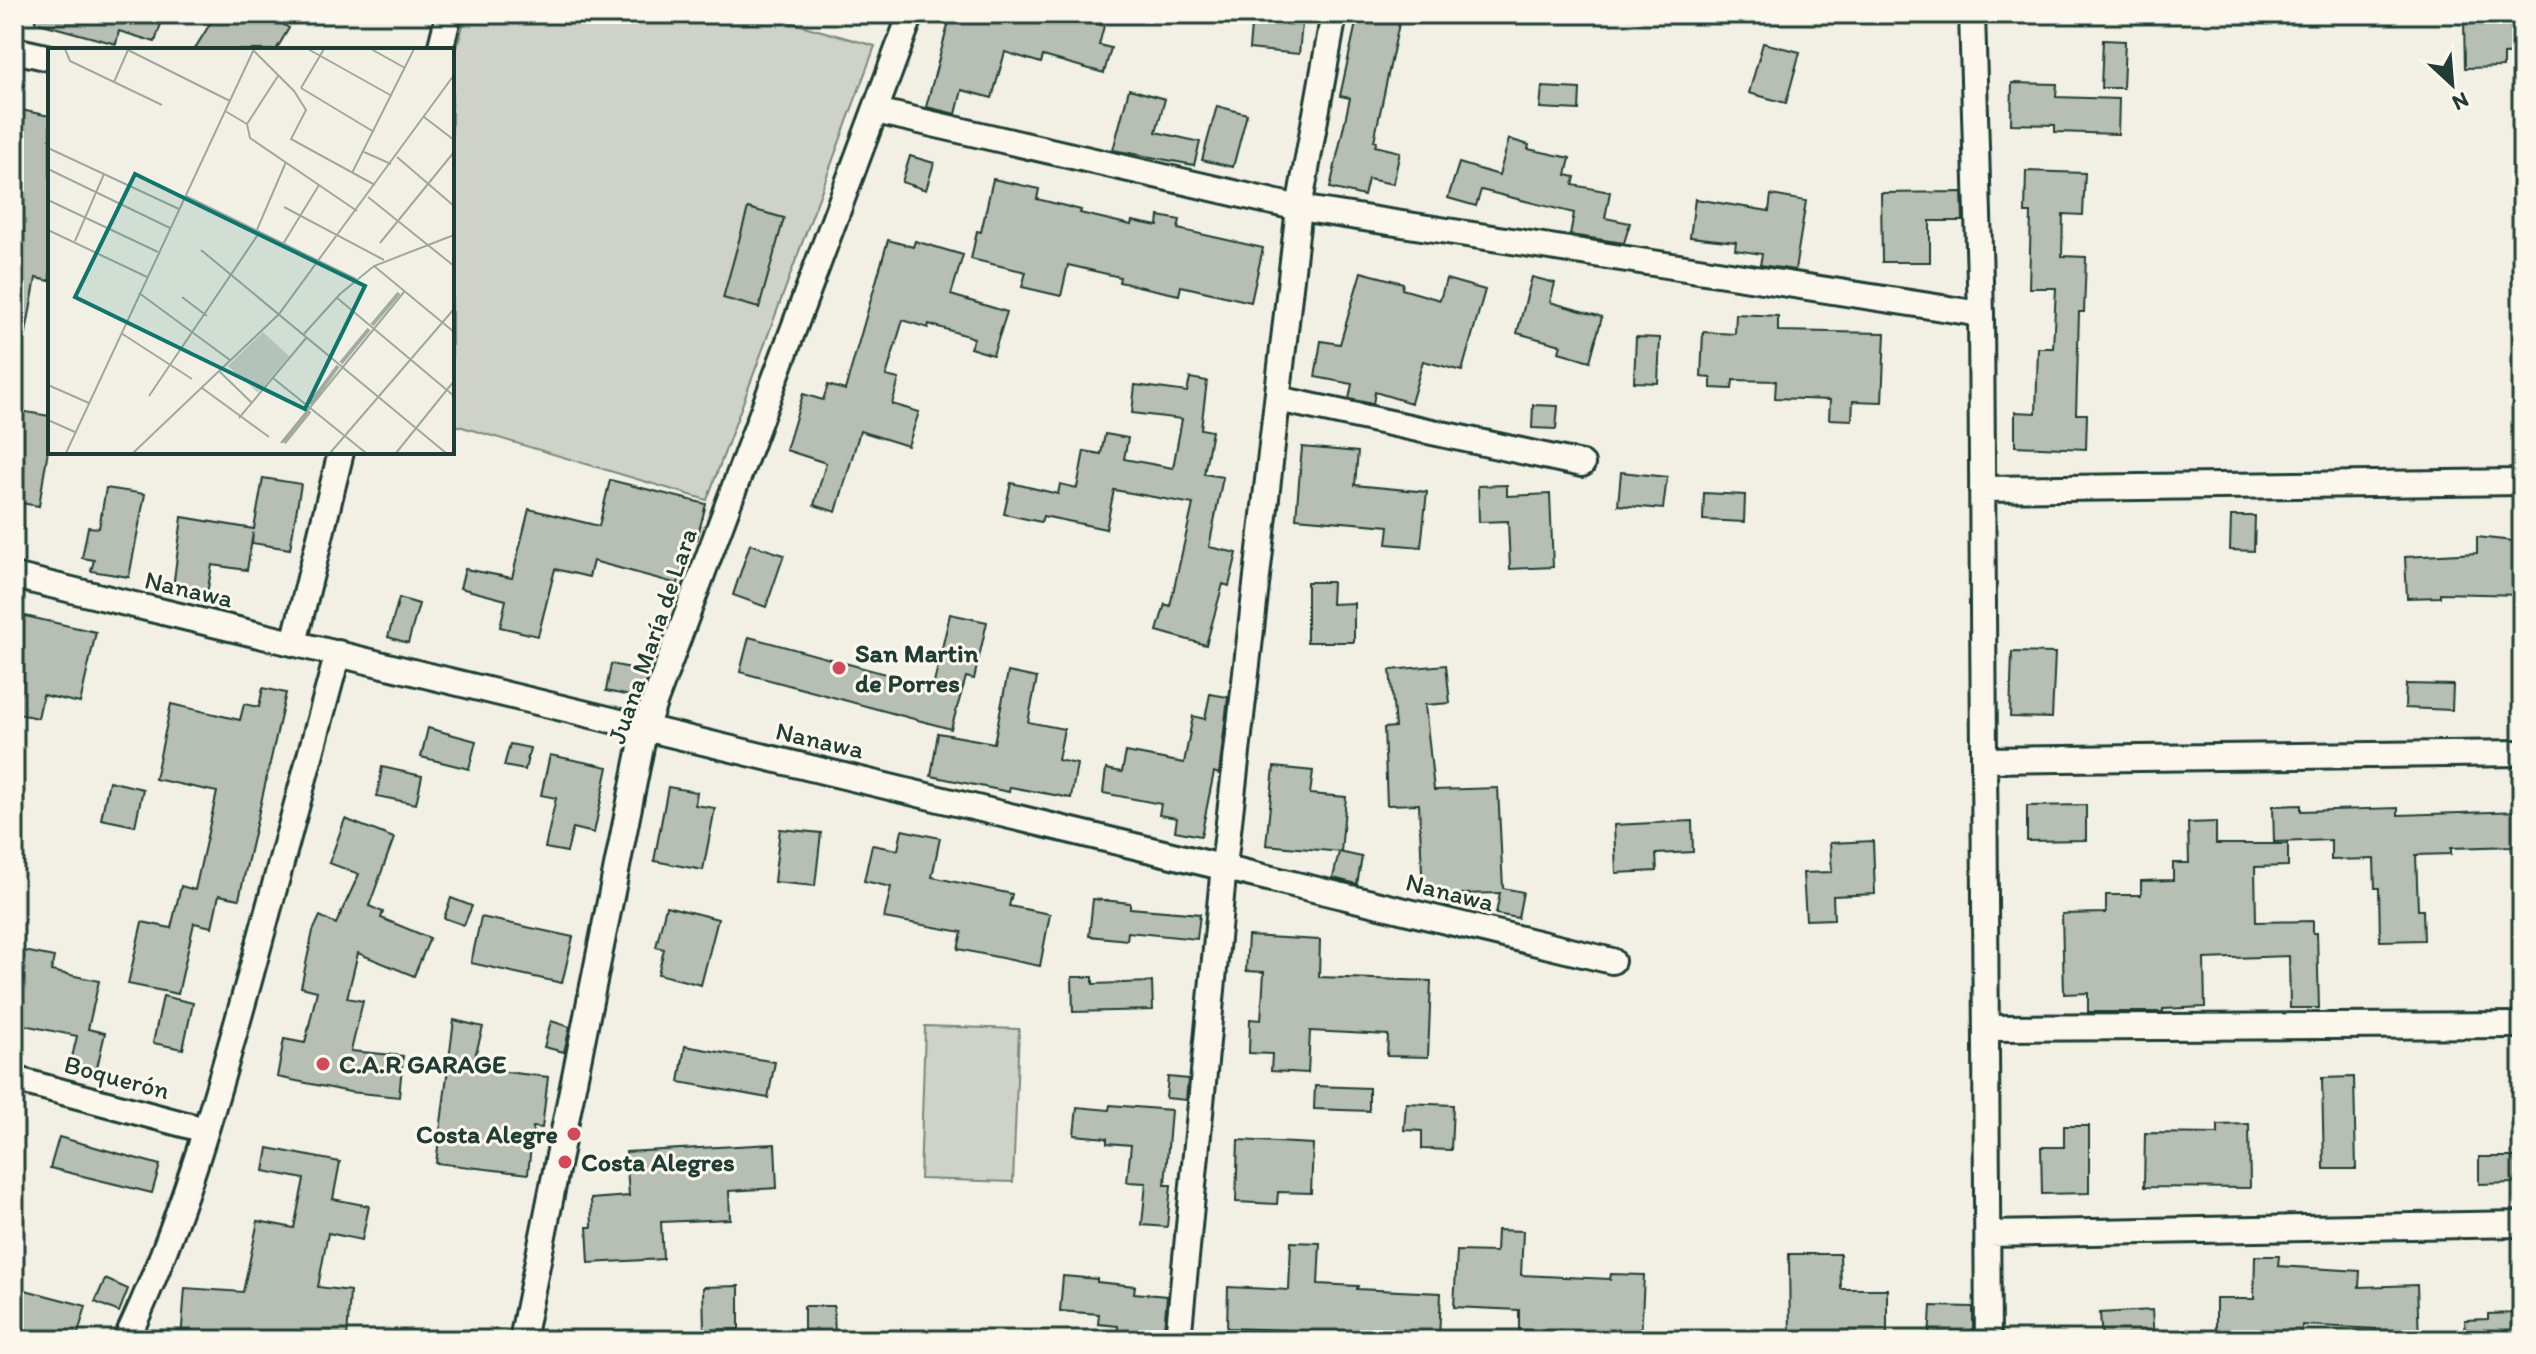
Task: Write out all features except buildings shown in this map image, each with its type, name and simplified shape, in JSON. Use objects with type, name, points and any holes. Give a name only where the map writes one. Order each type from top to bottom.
[{"type":"street","points":[[440,48],[449,14]]},
{"type":"street","name":"Juana María de Lara","points":[[522,1340],[645,727],[911,14]]},
{"type":"street","points":[[1178,1340],[1224,866],[1299,208],[1334,14]]},
{"type":"street","points":[[1972,14],[1981,314],[1988,1340]]},
{"type":"street","points":[[14,50],[48,58]]},
{"type":"street","points":[[876,111],[1299,208],[1981,314]]},
{"type":"street","points":[[1278,399],[1582,464]]},
{"type":"street","points":[[294,643],[341,454]]},
{"type":"street","points":[[1982,489],[2522,482]]},
{"type":"street","name":"Nanawa","points":[[14,576],[1612,961]]},
{"type":"street","points":[[126,1340],[145,1300],[205,1130],[338,653]]},
{"type":"street","points":[[1984,760],[2522,753]]},
{"type":"street","points":[[1986,1028],[2522,1025]]},
{"type":"street","name":"Boquerón","points":[[14,1079],[205,1130]]},
{"type":"street","points":[[1988,1234],[2522,1224]]},
{"type":"shaded area","points":[[466,14],[761,14],[875,46],[707,500],[454,425],[454,59]]},
{"type":"shaded area","points":[[925,1026],[1019,1029],[1013,1182],[920,1179]]},
{"type":"place","name":"San Martin de Porres","points":[[839,668]]},
{"type":"place","name":"C.A.R GARAGE","points":[[323,1064]]},
{"type":"place","name":"Costa Alegre","points":[[574,1134]]},
{"type":"place","name":"Costa Alegres","points":[[565,1162]]}]
